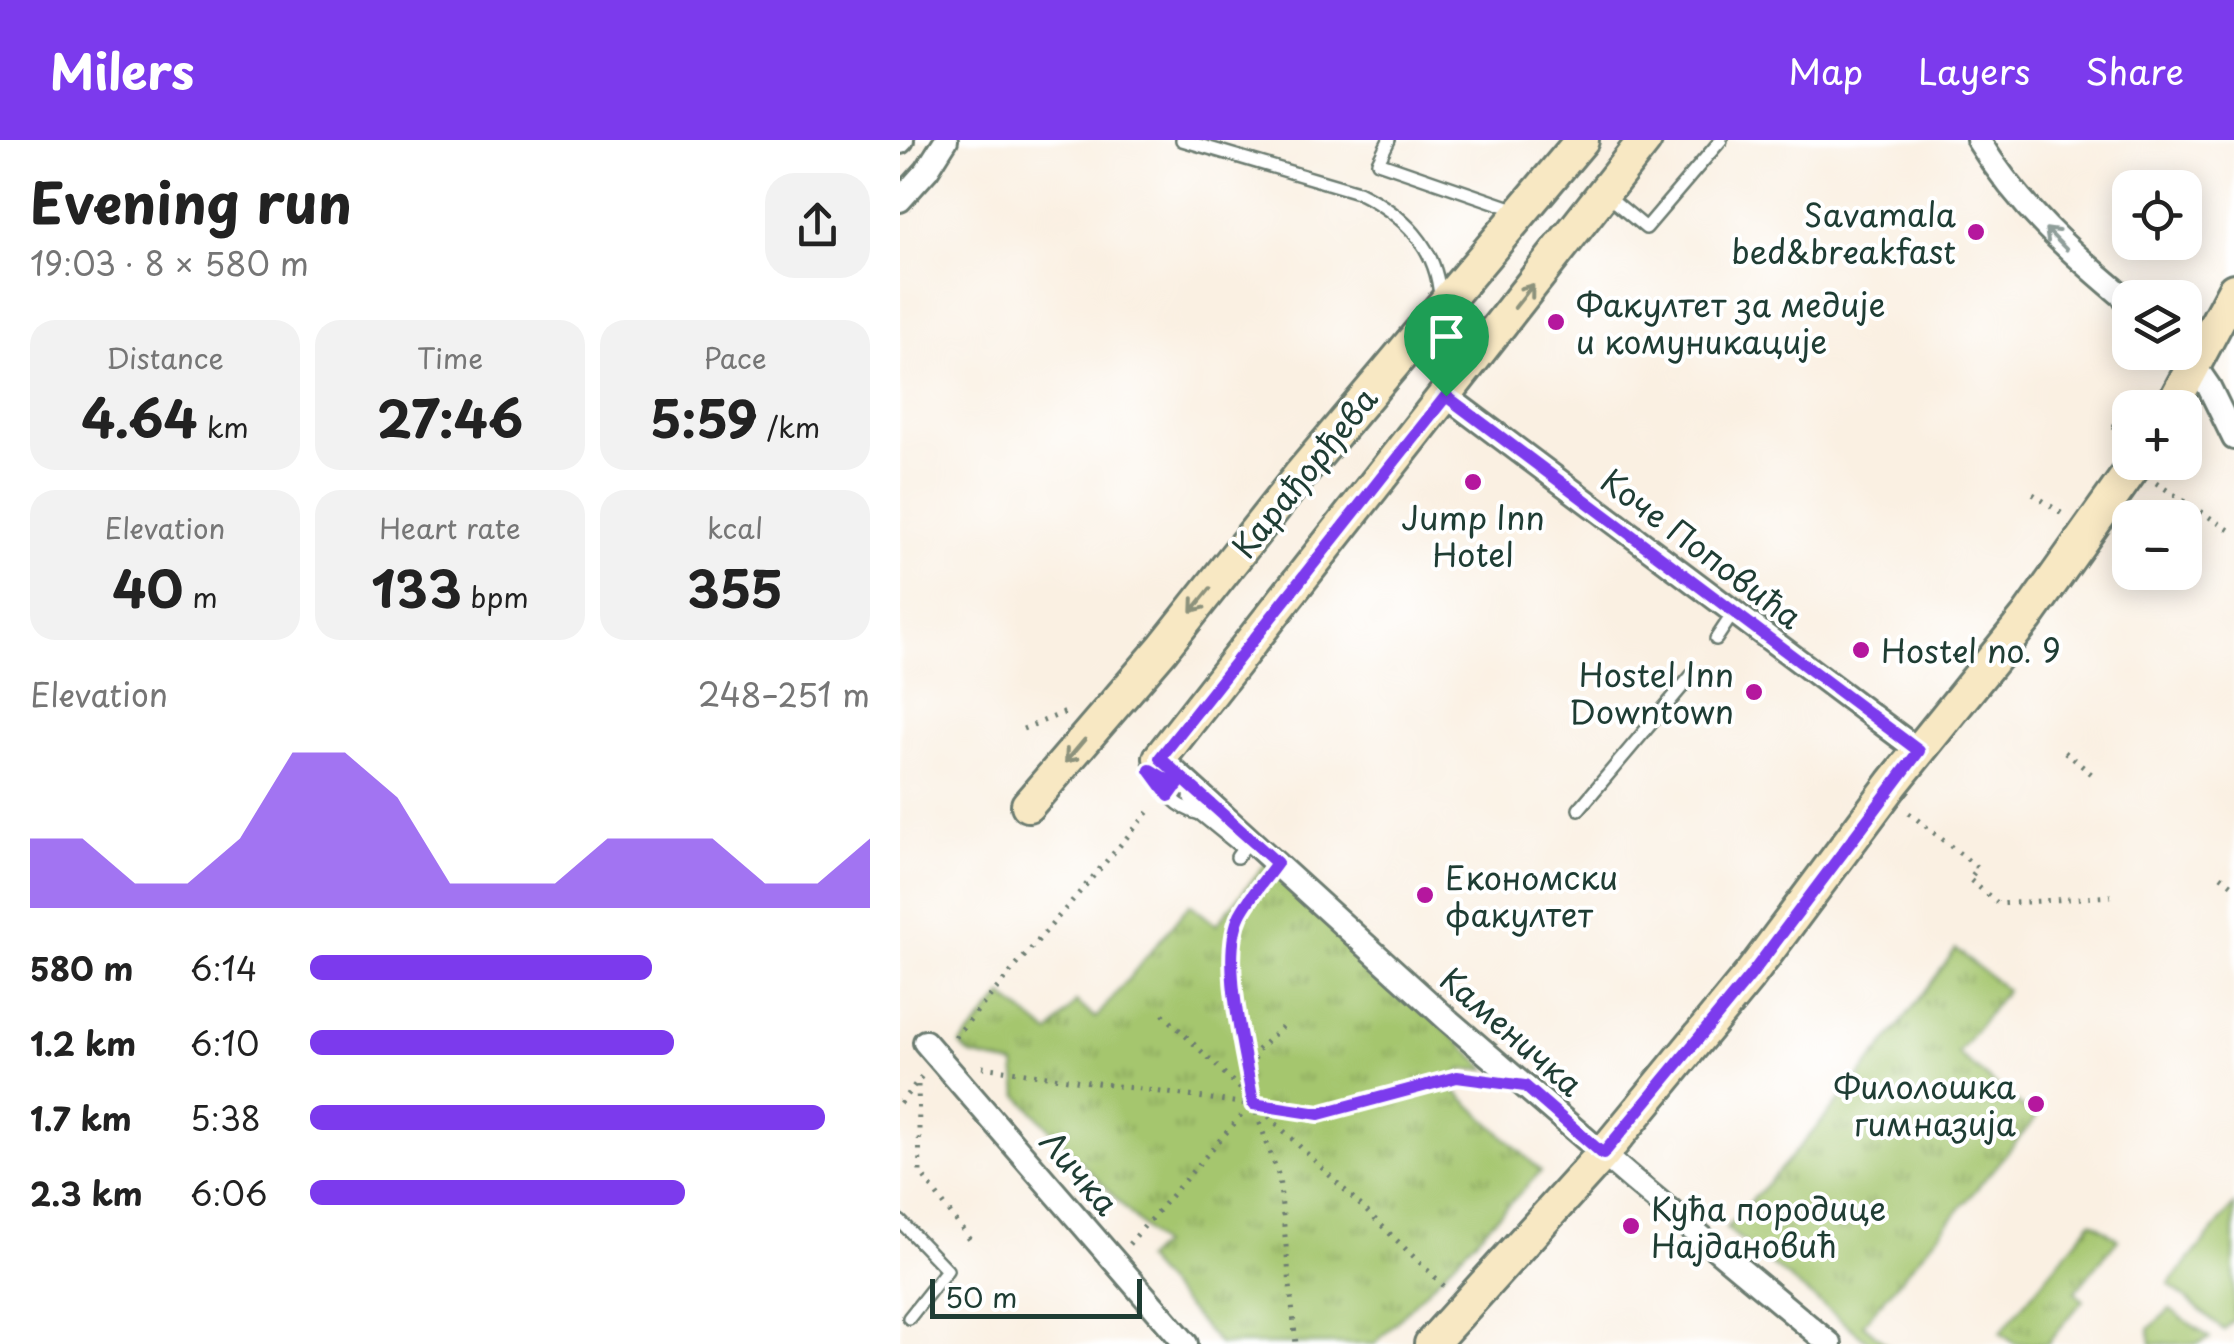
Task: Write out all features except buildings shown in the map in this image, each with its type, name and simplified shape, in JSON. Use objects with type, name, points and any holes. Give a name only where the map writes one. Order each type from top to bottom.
[{"type":"main road","name":"Карађорђева","points":[[1028,806],[1582,140]]},
{"type":"main road","name":"Карађорђева","points":[[1160,758],[1645,140]]},
{"type":"main road","points":[[2202,340],[2234,290]]},
{"type":"main road","points":[[1431,1344],[1603,1154],[1750,976],[1919,751],[2139,480]]},
{"type":"street","points":[[900,200],[927,170],[946,140]]},
{"type":"street","points":[[1978,140],[1994,166],[2058,242],[2112,287]]},
{"type":"street","points":[[2196,370],[2234,438]]},
{"type":"street","name":"Коче Поповића","points":[[1446,396],[1919,751]]},
{"type":"street","name":"Каменичка","points":[[1160,758],[1525,1086],[1830,1344]]},
{"type":"street","name":"Личка","points":[[935,1050],[1186,1344]]},
{"type":"lane","points":[[1182,140],[1358,192],[1384,205],[1411,226],[1431,256],[1439,284],[1440,308]]},
{"type":"lane","points":[[1389,140],[1378,162],[1522,212]]},
{"type":"lane","points":[[1604,193],[1646,228],[1721,140]]},
{"type":"lane","points":[[1716,639],[1734,612]]},
{"type":"lane","points":[[1579,809],[1692,675]]},
{"type":"lane","points":[[1200,814],[1177,786],[1150,770],[1169,796],[1186,810],[1200,814],[1243,849],[1237,858]]},
{"type":"lane","points":[[900,1220],[946,1270],[908,1318]]},
{"type":"path","points":[[2157,480],[2234,534]]},
{"type":"path","points":[[2033,494],[2065,516]]},
{"type":"path","points":[[2065,752],[2094,776]]},
{"type":"path","points":[[900,1104],[935,1050],[1150,808],[1163,804],[1169,796]]},
{"type":"path","points":[[1908,813],[1978,868],[1969,879],[1999,904],[2111,896]]},
{"type":"path","points":[[1277,863],[1239,917],[1233,953],[1234,990],[1253,1104],[1279,1176],[1296,1344]]},
{"type":"path","points":[[2221,876],[2234,886]]},
{"type":"path","points":[[1163,1014],[1465,1306]]},
{"type":"path","points":[[1114,1261],[1253,1104],[1254,1052],[1288,1022]]},
{"type":"path","points":[[935,1050],[972,1066],[1319,1114],[1457,1077],[1525,1086]]},
{"type":"path","points":[[918,1081],[920,1172],[970,1240]]},
{"type":"green space","points":[[1268,861],[1487,1069],[1461,1070],[1451,1087],[1541,1171],[1375,1344],[1219,1344],[1144,1260],[1160,1245],[1018,1095],[1015,1065],[971,1055],[960,1045],[1003,996],[1050,1034],[1076,1002],[1096,1018],[1190,904],[1216,925]]},
{"type":"green space","points":[[1956,949],[2006,990],[1958,1054],[2036,1118],[1863,1324],[1886,1344],[1871,1344],[1726,1228],[1846,1092]]},
{"type":"green space","points":[[2234,1205],[2234,1319],[2224,1330],[2169,1284]]},
{"type":"green space","points":[[2092,1221],[2118,1239],[2075,1292],[2083,1300],[2047,1344],[2015,1344],[2000,1333]]},
{"type":"green space","points":[[2170,1309],[2210,1338],[2197,1344],[2151,1344],[2149,1329]]},
{"type":"place","name":"Savamala bed&breakfast","points":[[1976,232]]},
{"type":"place","name":"Факултет за медије и комуникације","points":[[1556,322]]},
{"type":"place","name":"Jump Inn Hotel","points":[[1473,482]]},
{"type":"place","name":"Hostel no. 9","points":[[1861,650]]},
{"type":"place","name":"Hostel Inn Downtown","points":[[1754,692]]},
{"type":"place","name":"Економски факултет","points":[[1425,895]]},
{"type":"place","name":"Филолошка гимназија","points":[[2036,1104]]},
{"type":"place","name":"Кућа породице Најдановић","points":[[1631,1226]]},
{"type":"route","points":[[1446,396],[1160,758],[1182,778],[1177,786],[1150,770],[1169,796],[1177,786],[1182,778],[1277,863],[1239,917],[1233,953],[1234,990],[1253,1104],[1319,1114],[1457,1077],[1525,1086],[1603,1154],[1750,976],[1919,751],[1446,396]]}]
